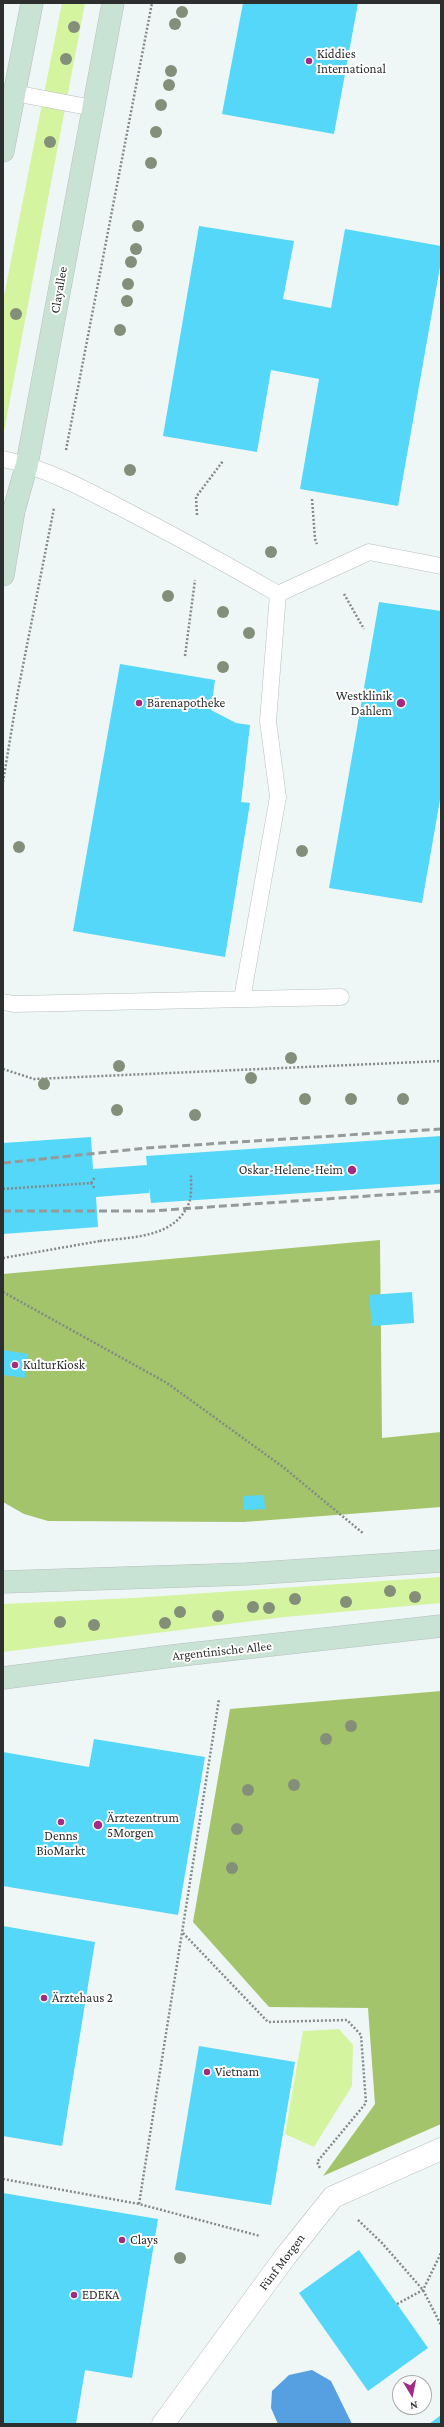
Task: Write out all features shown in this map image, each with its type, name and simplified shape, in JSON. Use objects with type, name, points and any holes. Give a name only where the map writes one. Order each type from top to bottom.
[{"type":"main road","points":[[3,151],[32,3]]},
{"type":"main road","name":"Clayallee","points":[[3,575],[14,510],[27,464],[113,3]]},
{"type":"main road","points":[[3,1582],[246,1574],[402,1566],[441,1561]]},
{"type":"main road","name":"Argentinische Allee","points":[[3,1678],[172,1656],[441,1626]]},
{"type":"street","name":"Fünf Morgen","points":[[163,2424],[285,2257],[333,2197],[441,2149]]},
{"type":"lane","points":[[14,93],[93,108]]},
{"type":"lane","points":[[3,459],[27,464],[60,478],[199,548],[278,594]]},
{"type":"lane","points":[[278,594],[369,552],[441,566]]},
{"type":"lane","points":[[242,999],[278,797],[268,721],[278,594]]},
{"type":"lane","points":[[3,1002],[14,1004],[341,996]]},
{"type":"path","points":[[3,782],[18,691],[152,3]]},
{"type":"path","points":[[185,656],[199,548],[196,497],[223,461]]},
{"type":"path","points":[[312,499],[315,539],[318,545]]},
{"type":"path","points":[[341,588],[364,629]]},
{"type":"path","points":[[3,1069],[34,1079],[42,1079],[441,1061]]},
{"type":"path","points":[[3,1258],[100,1241],[155,1234],[178,1220],[189,1202],[191,1175]]},
{"type":"path","points":[[91,1183],[94,1177]]},
{"type":"path","points":[[91,1183],[95,1189]]},
{"type":"path","points":[[3,1189],[91,1183]]},
{"type":"path","points":[[3,1292],[167,1383],[283,1467],[402,1566]]},
{"type":"path","points":[[140,2204],[219,1699]]},
{"type":"path","points":[[183,1933],[268,2022],[347,2020],[361,2035],[366,2102],[318,2162],[333,2197],[382,2243],[423,2290],[441,2325]]},
{"type":"path","points":[[3,2180],[140,2204],[258,2235],[285,2257]]},
{"type":"path","points":[[397,2304],[423,2290],[441,2253]]},
{"type":"green space","points":[[62,3],[85,3],[3,437],[3,301]]},
{"type":"green space","points":[[380,1240],[382,1438],[441,1432],[441,1507],[244,1522],[48,1521],[24,1514],[3,1502],[3,1274]]},
{"type":"green space","points":[[441,1577],[441,1603],[285,1617],[3,1652],[3,1604],[133,1598]]},
{"type":"green space","points":[[441,1691],[441,2124],[323,2176],[375,2104],[368,2008],[269,2007],[193,1922],[230,1709]]},
{"type":"green space","points":[[339,2029],[353,2045],[352,2086],[314,2147],[285,2134],[303,2031]]},
{"type":"water","points":[[312,2370],[331,2381],[352,2424],[278,2424],[271,2408],[272,2391],[289,2375]]},
{"type":"building","points":[[243,3],[358,3],[334,134],[222,114]]},
{"type":"building","points":[[199,226],[294,241],[283,299],[331,308],[345,229],[441,246],[441,261],[398,506],[300,489],[319,379],[271,370],[257,452],[163,436]]},
{"type":"building","name":"Westklinik Dahlem","points":[[379,602],[441,611],[441,794],[422,903],[329,888]]},
{"type":"building","points":[[120,664],[215,680],[211,710],[236,723],[250,725],[241,802],[250,803],[225,957],[73,931]]},
{"type":"building","points":[[441,1136],[441,1184],[151,1203],[149,1188],[149,1193],[96,1197],[98,1227],[3,1234],[3,1143],[91,1137],[93,1169],[147,1165],[146,1156]]},
{"type":"building","points":[[412,1292],[414,1323],[372,1326],[369,1295]]},
{"type":"building","name":"KulturKiosk","points":[[3,1350],[28,1354],[25,1378],[3,1375]]},
{"type":"building","points":[[264,1495],[265,1509],[244,1510],[243,1496]]},
{"type":"building","name":"Ärztezentrum 5Morgen","points":[[94,1739],[205,1757],[178,1915],[3,1886],[3,1752],[89,1767]]},
{"type":"building","name":"Ärztehaus 2","points":[[3,1926],[95,1942],[62,2146],[3,2136]]},
{"type":"building","points":[[199,2046],[295,2062],[271,2205],[175,2190]]},
{"type":"building","name":"EDEKA","points":[[3,2193],[158,2219],[132,2378],[85,2370],[76,2424],[3,2424]]},
{"type":"building","points":[[359,2250],[428,2348],[368,2391],[299,2293]]},
{"type":"building","points":[[441,2415],[441,2424],[429,2424]]},
{"type":"railway","points":[[3,1163],[146,1148],[441,1129]]},
{"type":"railway","points":[[3,1211],[151,1211],[441,1191]]},
{"type":"place","name":"Kiddies International","points":[[309,61]]},
{"type":"place","name":"Bärenapotheke","points":[[139,703]]},
{"type":"place","name":"Westklinik Dahlem","points":[[401,703]]},
{"type":"place","name":"Oskar-Helene-Heim","points":[[352,1170]]},
{"type":"place","name":"KulturKiosk","points":[[15,1365]]},
{"type":"place","name":"Denns BioMarkt","points":[[61,1822]]},
{"type":"place","name":"Ärztezentrum 5Morgen","points":[[98,1825]]},
{"type":"place","name":"Ärztehaus 2","points":[[44,1998]]},
{"type":"place","name":"Vietnam","points":[[207,2072]]},
{"type":"place","name":"Clays","points":[[122,2240]]},
{"type":"place","name":"EDEKA","points":[[74,2295]]}]
